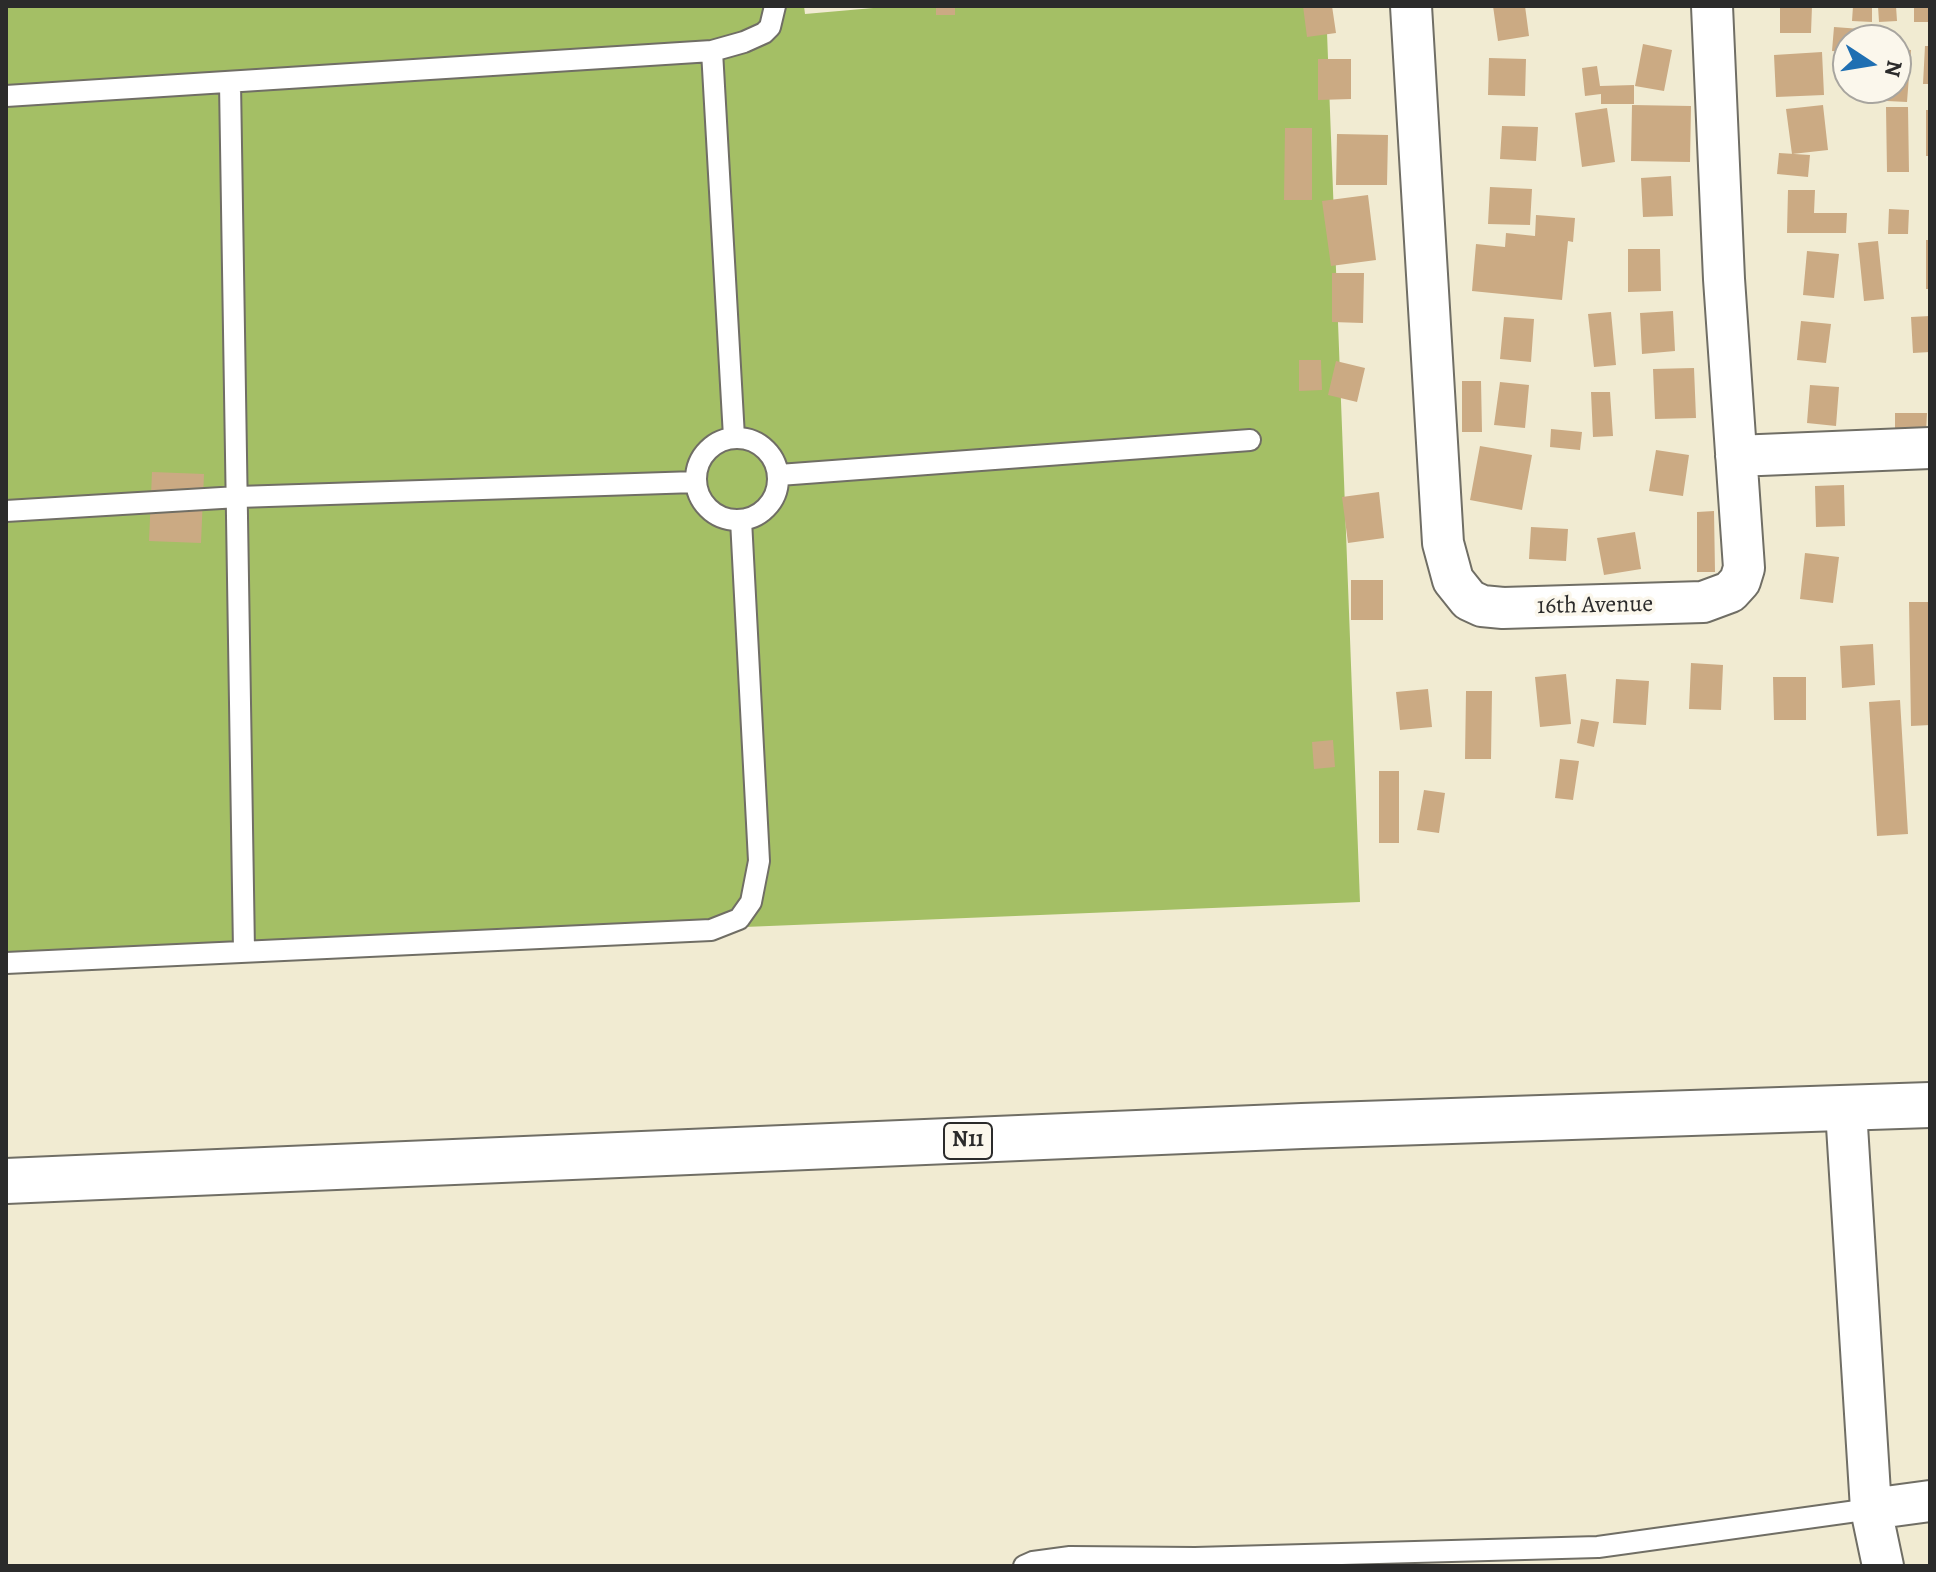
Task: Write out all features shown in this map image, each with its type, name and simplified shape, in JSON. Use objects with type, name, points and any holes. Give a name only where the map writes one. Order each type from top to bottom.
[{"type":"highway","name":"N11","points":[[6,1181],[1286,1127],[1930,1105]]},
{"type":"street","name":"16th Avenue","points":[[1411,6],[1443,543],[1453,580],[1469,600],[1482,606],[1503,608],[1674,605],[1715,600],[1730,592],[1740,581],[1744,568],[1724,264],[1712,6]]},
{"type":"street","points":[[1736,456],[1930,448]]},
{"type":"street","points":[[1846,1110],[1871,1509],[1883,1566]]},
{"type":"street","points":[[1871,1509],[1930,1501]]},
{"type":"lane","points":[[6,96],[712,51],[764,33],[770,27],[775,6]]},
{"type":"lane","points":[[712,51],[734,437]]},
{"type":"lane","points":[[230,83],[244,951]]},
{"type":"lane","points":[[734,437],[750,439],[764,447],[774,460],[779,475],[777,491],[769,505],[756,516],[741,520],[725,518],[711,511],[701,498],[696,482],[698,466],[706,452],[718,442],[734,437]]},
{"type":"lane","points":[[779,475],[1250,440]]},
{"type":"lane","points":[[6,511],[238,497],[696,482]]},
{"type":"lane","points":[[6,963],[711,930],[739,919],[751,902],[759,861],[741,520]]},
{"type":"lane","points":[[1024,1566],[1070,1557],[1195,1558],[1598,1547],[1871,1509]]},
{"type":"green space","points":[[6,6],[804,6],[805,14],[896,6],[1326,6],[1360,902],[6,957]]},
{"type":"building","points":[[936,6],[955,6],[955,15],[936,15]]},
{"type":"building","points":[[1303,6],[1332,6],[1336,33],[1307,37]]},
{"type":"building","points":[[1493,6],[1525,6],[1529,36],[1498,41]]},
{"type":"building","points":[[1780,6],[1812,6],[1811,33],[1780,33]]},
{"type":"building","points":[[1853,6],[1872,6],[1872,22],[1852,21]]},
{"type":"building","points":[[1878,6],[1896,6],[1897,21],[1879,22]]},
{"type":"building","points":[[1914,6],[1930,6],[1930,22],[1914,22]]},
{"type":"building","points":[[1643,44],[1672,50],[1664,91],[1635,86]]},
{"type":"building","points":[[1925,46],[1930,46],[1930,84],[1923,84]]},
{"type":"building","points":[[1822,52],[1824,95],[1776,97],[1774,55]]},
{"type":"building","points":[[1489,58],[1526,59],[1525,96],[1488,95]]},
{"type":"building","points":[[1318,59],[1351,59],[1351,99],[1318,100]]},
{"type":"building","points":[[1597,66],[1600,86],[1634,85],[1634,104],[1601,104],[1601,94],[1585,96],[1582,68]]},
{"type":"building","points":[[1632,105],[1691,106],[1690,162],[1631,161]]},
{"type":"building","points":[[1823,105],[1828,150],[1792,154],[1786,109]]},
{"type":"building","points":[[1886,107],[1908,107],[1909,172],[1887,172]]},
{"type":"building","points":[[1607,108],[1615,162],[1582,167],[1575,113]]},
{"type":"building","points":[[1926,110],[1930,110],[1930,156],[1926,156]]},
{"type":"building","points":[[1502,126],[1538,127],[1536,161],[1500,159]]},
{"type":"building","points":[[1285,128],[1312,128],[1312,200],[1284,200]]},
{"type":"building","points":[[1337,134],[1388,135],[1387,185],[1336,185]]},
{"type":"building","points":[[1779,153],[1810,155],[1808,177],[1777,174]]},
{"type":"building","points":[[1671,176],[1673,216],[1643,217],[1641,178]]},
{"type":"building","points":[[1490,187],[1532,189],[1530,225],[1488,224]]},
{"type":"building","points":[[1788,190],[1815,190],[1814,213],[1847,213],[1846,233],[1787,233]]},
{"type":"building","points":[[1368,195],[1376,260],[1331,266],[1322,201]]},
{"type":"building","points":[[1889,209],[1909,210],[1908,234],[1888,234]]},
{"type":"building","points":[[1536,215],[1575,218],[1573,242],[1568,241],[1562,300],[1472,291],[1476,244],[1505,247],[1506,233],[1535,236]]},
{"type":"building","points":[[1926,240],[1930,240],[1930,289],[1926,289]]},
{"type":"building","points":[[1878,241],[1884,299],[1864,301],[1858,243]]},
{"type":"building","points":[[1628,249],[1660,249],[1661,291],[1628,292]]},
{"type":"building","points":[[1807,251],[1839,254],[1834,298],[1803,295]]},
{"type":"building","points":[[1332,273],[1364,273],[1363,323],[1332,322]]},
{"type":"building","points":[[1673,311],[1675,351],[1642,354],[1640,313]]},
{"type":"building","points":[[1611,312],[1616,365],[1594,367],[1588,314]]},
{"type":"building","points":[[1930,316],[1930,352],[1913,353],[1911,317]]},
{"type":"building","points":[[1504,317],[1534,319],[1531,362],[1500,359]]},
{"type":"building","points":[[1801,321],[1831,324],[1826,363],[1797,360]]},
{"type":"building","points":[[1299,360],[1321,360],[1322,390],[1299,391]]},
{"type":"building","points":[[1336,361],[1365,368],[1357,402],[1328,395]]},
{"type":"building","points":[[1694,368],[1696,418],[1655,419],[1653,369]]},
{"type":"building","points":[[1462,381],[1481,381],[1482,432],[1462,432]]},
{"type":"building","points":[[1500,382],[1529,385],[1525,428],[1494,425]]},
{"type":"building","points":[[1810,385],[1839,387],[1836,426],[1807,423]]},
{"type":"building","points":[[1591,392],[1610,392],[1613,436],[1593,437]]},
{"type":"building","points":[[1895,413],[1927,413],[1926,433],[1895,433]]},
{"type":"building","points":[[1551,429],[1582,432],[1580,450],[1550,447]]},
{"type":"building","points":[[1480,446],[1532,455],[1522,510],[1470,500]]},
{"type":"building","points":[[1656,450],[1689,455],[1683,496],[1649,491]]},
{"type":"building","points":[[152,472],[204,474],[201,543],[149,541]]},
{"type":"building","points":[[1844,485],[1845,526],[1816,527],[1815,486]]},
{"type":"building","points":[[1379,492],[1384,538],[1348,543],[1342,497]]},
{"type":"building","points":[[1714,511],[1715,572],[1697,572],[1697,512]]},
{"type":"building","points":[[1531,527],[1568,529],[1566,561],[1529,559]]},
{"type":"building","points":[[1635,532],[1641,569],[1604,575],[1597,538]]},
{"type":"building","points":[[1805,553],[1839,557],[1833,603],[1800,599]]},
{"type":"building","points":[[1351,580],[1383,580],[1383,620],[1351,620]]},
{"type":"building","points":[[1909,602],[1930,602],[1930,725],[1911,726]]},
{"type":"building","points":[[1873,644],[1875,685],[1842,688],[1840,646]]},
{"type":"building","points":[[1691,663],[1723,665],[1721,710],[1689,709]]},
{"type":"building","points":[[1566,674],[1571,724],[1540,727],[1535,677]]},
{"type":"building","points":[[1773,677],[1806,677],[1806,720],[1774,720]]},
{"type":"building","points":[[1616,679],[1649,681],[1646,725],[1613,723]]},
{"type":"building","points":[[1428,689],[1432,727],[1400,730],[1396,692]]},
{"type":"building","points":[[1466,691],[1492,691],[1491,759],[1465,759]]},
{"type":"building","points":[[1900,700],[1908,834],[1877,836],[1869,702]]},
{"type":"building","points":[[1581,719],[1599,722],[1594,747],[1577,743]]},
{"type":"building","points":[[1333,740],[1335,767],[1314,769],[1312,742]]},
{"type":"building","points":[[1560,759],[1579,761],[1573,800],[1555,798]]},
{"type":"building","points":[[1379,771],[1399,771],[1399,843],[1379,843]]},
{"type":"building","points":[[1424,790],[1445,793],[1439,833],[1417,830]]}]
